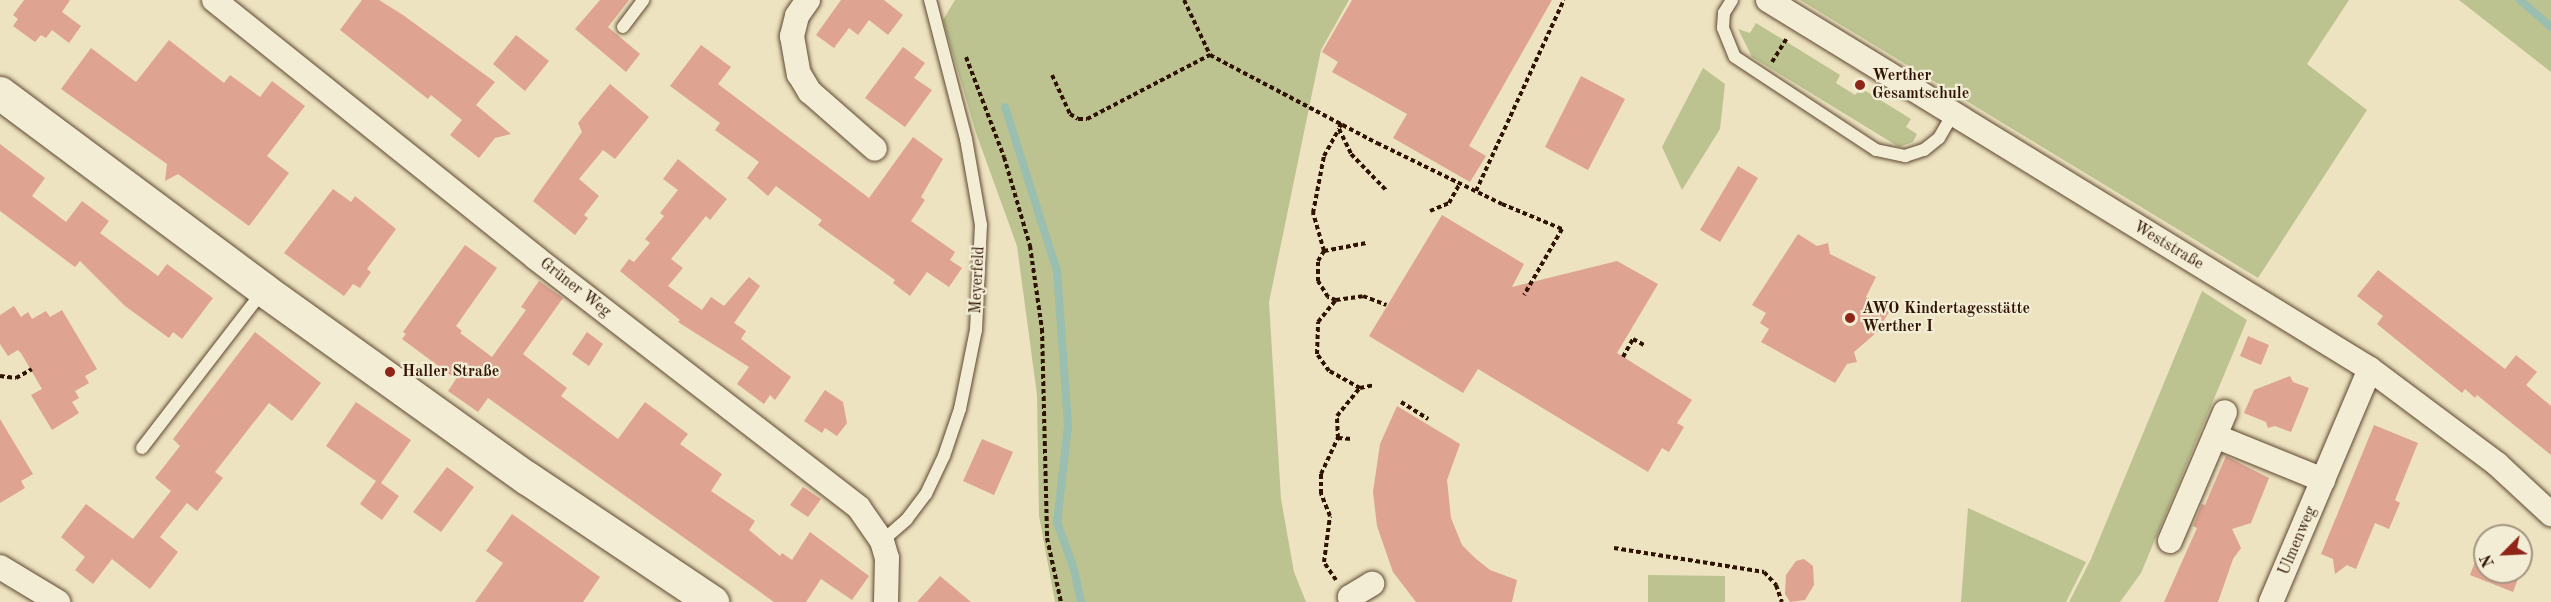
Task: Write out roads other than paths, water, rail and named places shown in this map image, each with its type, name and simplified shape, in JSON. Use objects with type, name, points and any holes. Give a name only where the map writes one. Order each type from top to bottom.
[{"type":"street","name":"Grüner Weg","points":[[214,0],[536,258],[859,508],[882,541],[887,558],[886,602]]},
{"type":"street","points":[[808,0],[792,36],[799,74],[810,92],[875,149]]},
{"type":"street","name":"Weststraße","points":[[1768,0],[2370,369],[2497,464],[2551,514]]},
{"type":"street","points":[[0,93],[264,290],[527,478],[712,602]]},
{"type":"street","name":"Ulmenweg","points":[[2271,602],[2370,369]]},
{"type":"street","points":[[2170,541],[2225,412]]},
{"type":"street","points":[[2215,436],[2324,480]]},
{"type":"street","points":[[0,567],[58,602]]},
{"type":"street","points":[[1351,599],[1372,584]]},
{"type":"lane","points":[[623,27],[643,0]]},
{"type":"lane","name":"Meyerfeld","points":[[882,541],[907,519],[926,494],[944,456],[960,409],[976,330],[981,225],[966,139],[930,0]]},
{"type":"lane","points":[[1732,0],[1724,13],[1728,45],[1744,66],[1892,156],[1924,150],[1939,138],[1953,114]]},
{"type":"lane","points":[[142,448],[264,290]]},
{"type":"waterway","points":[[2520,0],[2551,27]]},
{"type":"waterway","points":[[1005,107],[1057,271],[1068,426],[1057,522],[1074,569],[1081,602]]},
{"type":"place","name":"Werther Gesamtschule","points":[[1860,85]]},
{"type":"place","name":"AWO Kindertagesstätte Werther I","points":[[1850,318]]},
{"type":"place","name":"Haller Straße","points":[[390,372]]}]
